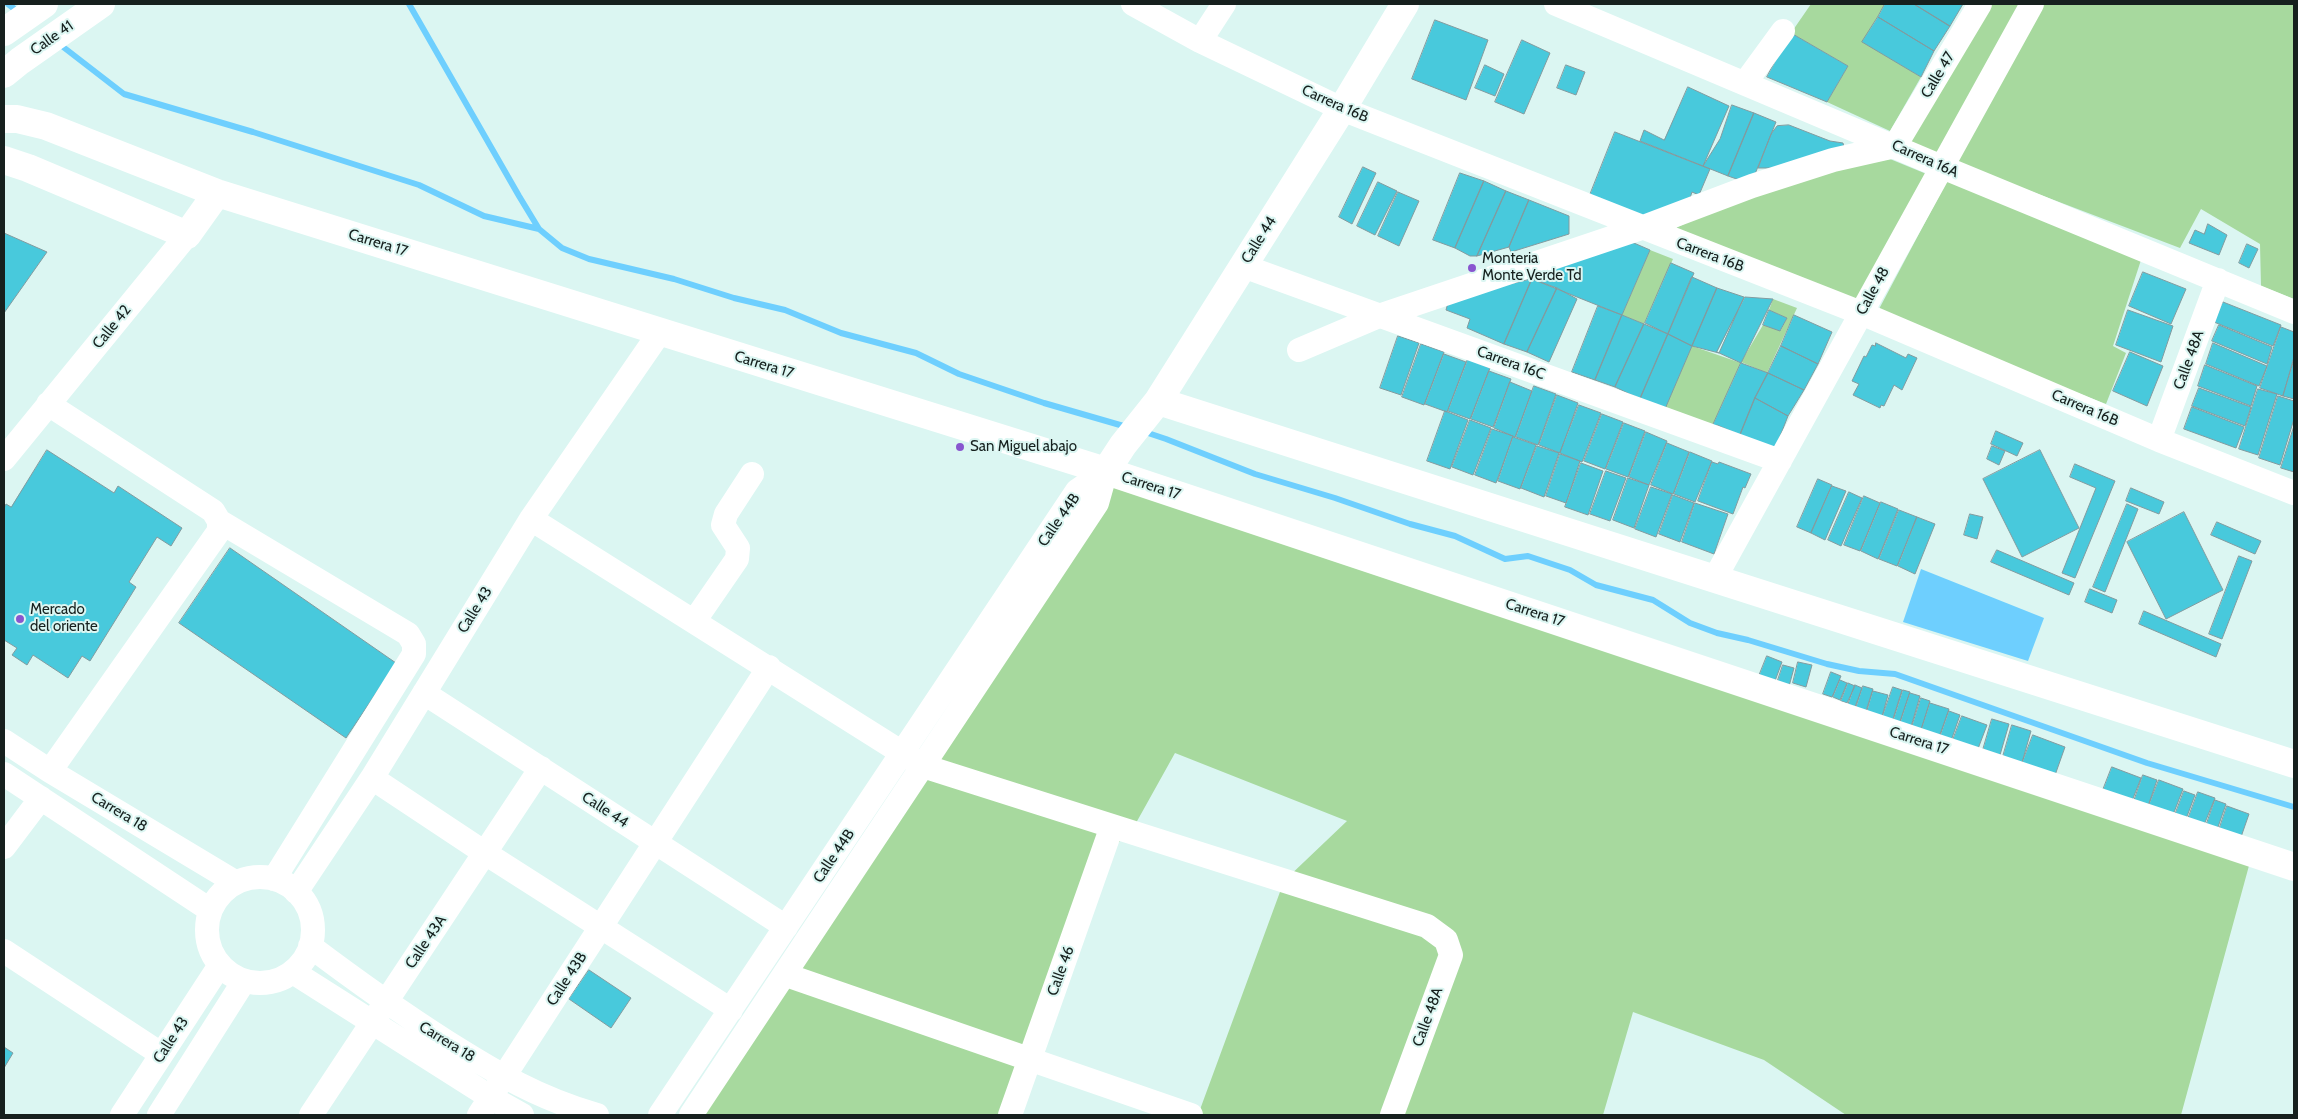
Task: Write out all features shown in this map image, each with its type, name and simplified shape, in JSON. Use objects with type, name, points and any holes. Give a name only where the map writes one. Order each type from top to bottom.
[{"type":"street","points":[[4,32],[44,4]]},
{"type":"street","name":"Calle 41","points":[[4,74],[20,60],[102,4]]},
{"type":"street","name":"Carrera 16B","points":[[1132,4],[1200,41],[1342,109],[1641,228],[1862,313],[2160,440],[2294,493]]},
{"type":"street","points":[[1200,41],[1224,4]]},
{"type":"street","name":"Calle 44","points":[[1106,471],[1123,445],[1155,406],[1342,109],[1405,4]]},
{"type":"street","name":"Carrera 16A","points":[[1556,4],[1600,12],[1745,83],[1942,167],[2294,312]]},
{"type":"street","name":"Calle 47","points":[[1896,146],[1980,4]]},
{"type":"street","name":"Calle 48","points":[[1715,578],[2032,4]]},
{"type":"street","points":[[1745,83],[1783,32]]},
{"type":"street","name":"Carrera 17","points":[[4,119],[17,119],[46,126],[217,193],[1106,471],[2294,867]]},
{"type":"street","points":[[1299,350],[1379,316],[1641,228],[1752,186],[1833,160],[1896,146]]},
{"type":"street","points":[[4,160],[72,186],[187,235]]},
{"type":"street","name":"Calle 42","points":[[4,459],[187,235],[217,193]]},
{"type":"street","name":"Carrera 16C","points":[[1243,266],[1780,461]]},
{"type":"street","name":"Calle 48A","points":[[2160,440],[2218,280]]},
{"type":"street","points":[[1428,333],[1442,296]]},
{"type":"street","name":"Calle 43","points":[[296,892],[372,778],[531,519],[660,332]]},
{"type":"street","points":[[48,404],[213,511],[219,521],[408,634],[414,644],[414,654],[274,879]]},
{"type":"street","points":[[1155,406],[1715,578],[2294,764]]},
{"type":"street","name":"Calle 44B","points":[[691,1115],[786,975],[923,766],[1064,532],[1077,492],[1106,471]]},
{"type":"street","points":[[695,620],[737,559],[738,548],[723,525],[726,514],[752,474]]},
{"type":"street","points":[[531,519],[695,620],[923,766],[1112,826]]},
{"type":"street","points":[[50,771],[219,531],[219,521]]},
{"type":"street","name":"Calle 44B","points":[[660,1115],[903,752],[1064,532]]},
{"type":"street","name":"Calle 43B","points":[[484,1106],[656,844],[769,667]]},
{"type":"street","name":"Calle 44","points":[[424,693],[786,927]]},
{"type":"street","name":"Carrera 18","points":[[4,741],[50,771],[235,882]]},
{"type":"street","name":"Calle 43A","points":[[311,1115],[541,768]]},
{"type":"street","name":"Carrera 18","points":[[4,774],[210,910]]},
{"type":"street","points":[[372,778],[485,853],[731,1010]]},
{"type":"street","points":[[4,847],[41,798]]},
{"type":"street","name":"Calle 48A","points":[[1112,826],[1427,926],[1446,940],[1451,955],[1392,1115]]},
{"type":"street","name":"Calle 46","points":[[1010,1115],[1112,826]]},
{"type":"street","points":[[248,878],[274,879],[286,884],[306,903],[311,917],[312,932],[310,946],[300,964],[292,972],[270,982],[244,981],[231,975],[220,965],[209,945],[207,933],[210,910],[225,889],[235,882],[248,878]]},
{"type":"street","name":"Carrera 18","points":[[310,946],[386,1002],[504,1077],[529,1091],[596,1115]]},
{"type":"street","points":[[4,951],[161,1054]]},
{"type":"street","name":"Calle 43","points":[[122,1115],[220,965]]},
{"type":"street","name":"Carrera 18","points":[[292,972],[373,1023],[484,1106],[522,1115]]},
{"type":"street","points":[[786,975],[1191,1115]]},
{"type":"street","name":"Calle 43","points":[[159,1115],[244,981]]},
{"type":"green space","points":[[1811,4],[1885,4],[1863,42],[1921,77],[1890,131],[1827,102],[1848,66],[1791,33]]},
{"type":"green space","points":[[1989,4],[2021,4],[1934,158],[1904,146]]},
{"type":"green space","points":[[2037,4],[2294,4],[2294,299],[2261,286],[2260,244],[2201,209],[2180,248],[1954,162]]},
{"type":"green space","points":[[1890,159],[1929,175],[1855,306],[1665,233],[1768,184]]},
{"type":"green space","points":[[1947,181],[2141,260],[2113,346],[2126,353],[2106,404],[1993,360],[1879,309]]},
{"type":"green space","points":[[1650,250],[1673,259],[1644,324],[1622,315]]},
{"type":"green space","points":[[1773,299],[1797,308],[1767,373],[1741,362],[1763,325],[1781,330],[1787,318],[1769,310]]},
{"type":"green space","points":[[1692,346],[1741,363],[1712,427],[1665,408]]},
{"type":"green space","points":[[1106,471],[2250,862],[2181,1115],[1846,1115],[1764,1060],[1633,1012],[1603,1115],[1198,1115],[1284,881],[1347,821],[1175,753],[1131,832],[1101,857],[1010,1115],[691,1115]]},
{"type":"water","points":[[1921,569],[2044,618],[2028,661],[1903,622]]},
{"type":"building","points":[[1885,4],[1914,4],[1950,26],[1934,51],[1878,17]]},
{"type":"building","points":[[1914,4],[1963,4],[1950,26]]},
{"type":"building","points":[[1878,17],[1934,51],[1921,77],[1862,42]]},
{"type":"building","points":[[1435,20],[1488,40],[1466,100],[1412,79]]},
{"type":"building","points":[[1791,33],[1848,66],[1827,102],[1767,77]]},
{"type":"building","points":[[1522,40],[1550,53],[1524,114],[1495,102]]},
{"type":"building","points":[[1485,65],[1504,74],[1495,96],[1475,88]]},
{"type":"building","points":[[1566,65],[1585,72],[1576,95],[1557,88]]},
{"type":"building","points":[[1688,87],[1729,106],[1703,166],[1640,141],[1644,130],[1664,140]]},
{"type":"building","points":[[1732,105],[1754,113],[1728,176],[1703,166],[1720,139]]},
{"type":"building","points":[[1754,113],[1776,122],[1751,184],[1728,176]]},
{"type":"building","points":[[1789,125],[1830,141],[1843,143],[1846,154],[1782,168],[1758,168],[1771,134],[1777,126]]},
{"type":"building","points":[[1615,132],[1710,169],[1699,195],[1692,192],[1687,207],[1632,218],[1588,200]]},
{"type":"building","points":[[1363,167],[1376,173],[1352,224],[1339,217]]},
{"type":"building","points":[[1460,173],[1484,181],[1455,248],[1433,240]]},
{"type":"building","points":[[1484,181],[1506,191],[1477,256],[1470,256],[1455,248]]},
{"type":"building","points":[[1378,182],[1397,191],[1375,235],[1357,226]]},
{"type":"building","points":[[1506,191],[1529,200],[1509,247],[1477,256]]},
{"type":"building","points":[[1398,192],[1419,201],[1399,246],[1378,236]]},
{"type":"building","points":[[1529,200],[1569,216],[1569,234],[1511,252],[1509,247]]},
{"type":"building","points":[[2208,224],[2227,235],[2219,255],[2189,243],[2195,230],[2204,234]]},
{"type":"building","points":[[4,233],[47,252],[4,313]]},
{"type":"building","points":[[1627,240],[1650,250],[1622,315],[1517,273]]},
{"type":"building","points":[[2247,244],[2258,249],[2249,268],[2239,263]]},
{"type":"building","points":[[1671,263],[1694,273],[1668,334],[1645,323]]},
{"type":"building","points":[[2143,272],[2186,289],[2171,324],[2129,306]]},
{"type":"building","points":[[1692,277],[1717,288],[1692,346],[1668,334]]},
{"type":"building","points":[[1532,279],[1504,344],[1467,328],[1470,319],[1446,310],[1449,299]]},
{"type":"building","points":[[1532,279],[1557,288],[1527,352],[1504,344]]},
{"type":"building","points":[[1557,288],[1577,299],[1549,362],[1527,352]]},
{"type":"building","points":[[1717,288],[1744,297],[1719,353],[1692,346]]},
{"type":"building","points":[[1745,297],[1773,299],[1741,363],[1717,352]]},
{"type":"building","points":[[2223,302],[2281,325],[2273,346],[2214,322]]},
{"type":"building","points":[[1598,306],[1622,315],[1595,380],[1572,372]]},
{"type":"building","points":[[1769,310],[1787,318],[1780,331],[1763,325]]},
{"type":"building","points":[[2128,310],[2173,326],[2161,362],[2116,345]]},
{"type":"building","points":[[1622,315],[1644,324],[1615,387],[1595,380]]},
{"type":"building","points":[[1794,315],[1832,332],[1818,364],[1781,346]]},
{"type":"building","points":[[1644,324],[1668,334],[1640,399],[1615,387]]},
{"type":"building","points":[[2219,325],[2272,347],[2267,364],[2212,341]]},
{"type":"building","points":[[2281,327],[2294,332],[2294,357],[2283,396],[2260,388]]},
{"type":"building","points":[[1668,334],[1692,346],[1665,409],[1640,399]]},
{"type":"building","points":[[1398,336],[1419,343],[1401,395],[1380,388]]},
{"type":"building","points":[[1876,343],[1906,358],[1908,354],[1917,358],[1902,390],[1894,385],[1884,406],[1881,405],[1880,408],[1853,395],[1859,384],[1852,381],[1864,356],[1866,357],[1872,345],[1875,346]]},
{"type":"building","points":[[2213,343],[2267,366],[2259,386],[2206,364]]},
{"type":"building","points":[[1421,344],[1444,352],[1424,405],[1402,397]]},
{"type":"building","points":[[1781,346],[1818,364],[1804,390],[1768,373]]},
{"type":"building","points":[[2130,352],[2163,366],[2147,406],[2113,391]]},
{"type":"building","points":[[1444,354],[1466,362],[1447,412],[1425,404]]},
{"type":"building","points":[[1468,359],[1490,368],[1470,419],[1448,411]]},
{"type":"building","points":[[2294,360],[2294,399],[2283,396]]},
{"type":"building","points":[[1741,363],[1768,373],[1755,398],[1740,435],[1717,425],[1712,427]]},
{"type":"building","points":[[2205,365],[2257,386],[2251,406],[2198,386]]},
{"type":"building","points":[[1489,371],[1511,379],[1493,427],[1471,419]]},
{"type":"building","points":[[1768,373],[1804,390],[1788,416],[1755,398]]},
{"type":"building","points":[[1510,382],[1532,391],[1515,437],[1494,428]]},
{"type":"building","points":[[1534,386],[1556,394],[1538,445],[1516,437]]},
{"type":"building","points":[[2199,388],[2251,407],[2245,426],[2192,406]]},
{"type":"building","points":[[2258,389],[2277,394],[2258,455],[2239,449]]},
{"type":"building","points":[[1557,395],[1578,403],[1560,453],[1539,445]]},
{"type":"building","points":[[2278,396],[2294,401],[2294,419],[2280,465],[2259,458]]},
{"type":"building","points":[[1755,398],[1788,416],[1775,449],[1740,435]]},
{"type":"building","points":[[1579,405],[1601,413],[1582,462],[1560,453]]},
{"type":"building","points":[[2192,407],[2244,427],[2236,448],[2184,429]]},
{"type":"building","points":[[1445,411],[1468,420],[1450,469],[1427,461]]},
{"type":"building","points":[[1602,414],[1623,422],[1605,469],[1584,461]]},
{"type":"building","points":[[1470,420],[1491,428],[1473,475],[1452,467]]},
{"type":"building","points":[[1624,423],[1645,431],[1628,477],[1606,469]]},
{"type":"building","points":[[2294,426],[2294,472],[2281,468]]},
{"type":"building","points":[[1492,429],[1513,436],[1496,483],[1475,475]]},
{"type":"building","points":[[1996,431],[2023,443],[2017,456],[1991,444]]},
{"type":"building","points":[[1646,432],[1667,441],[1649,485],[1629,477]]},
{"type":"building","points":[[1513,437],[1536,445],[1520,489],[1498,481]]},
{"type":"building","points":[[1667,443],[1689,452],[1673,494],[1651,485]]},
{"type":"building","points":[[1537,446],[1559,453],[1544,497],[1521,488]]},
{"type":"building","points":[[1992,446],[2005,451],[1999,465],[1987,459]]},
{"type":"building","points":[[47,450],[114,493],[118,486],[182,528],[171,546],[157,537],[129,582],[136,587],[90,661],[82,656],[68,678],[33,655],[27,665],[12,655],[17,648],[4,640],[4,508],[6,504],[11,507]]},
{"type":"building","points":[[2040,450],[2079,528],[2022,557],[1983,479]]},
{"type":"building","points":[[1690,452],[1712,461],[1695,502],[1674,494]]},
{"type":"building","points":[[1560,454],[1580,461],[1566,503],[1546,496]]},
{"type":"building","points":[[1712,462],[1718,464],[1719,462],[1751,474],[1745,488],[1743,487],[1733,514],[1698,501]]},
{"type":"building","points":[[1581,463],[1603,471],[1588,515],[1565,507]]},
{"type":"building","points":[[2075,464],[2115,481],[2075,578],[2062,573],[2096,488],[2070,477]]},
{"type":"building","points":[[1606,471],[1626,478],[1610,521],[1590,514]]},
{"type":"building","points":[[1628,478],[1649,485],[1634,528],[1613,520]]},
{"type":"building","points":[[1818,479],[1832,485],[1811,533],[1797,527]]},
{"type":"building","points":[[1832,486],[1846,491],[1825,540],[1811,533]]},
{"type":"building","points":[[1651,487],[1672,494],[1656,537],[1635,529]]},
{"type":"building","points":[[2131,488],[2164,502],[2159,514],[2126,501]]},
{"type":"building","points":[[1849,492],[1862,498],[1841,546],[1828,540]]},
{"type":"building","points":[[1673,495],[1694,503],[1680,542],[1659,534]]},
{"type":"building","points":[[1864,496],[1880,503],[1860,551],[1844,545]]},
{"type":"building","points":[[1881,502],[1898,509],[1878,559],[1861,551]]},
{"type":"building","points":[[1695,503],[1728,514],[1714,554],[1682,542]]},
{"type":"building","points":[[2127,504],[2138,509],[2105,592],[2093,587]]},
{"type":"building","points":[[1899,510],[1917,517],[1897,566],[1879,559]]},
{"type":"building","points":[[2184,512],[2223,590],[2166,619],[2127,542]]},
{"type":"building","points":[[1970,514],[1983,517],[1977,539],[1964,535]]},
{"type":"building","points":[[1917,517],[1935,524],[1915,574],[1898,566]]},
{"type":"building","points":[[2217,522],[2261,541],[2255,554],[2211,535]]},
{"type":"building","points":[[230,548],[396,663],[346,738],[179,623]]},
{"type":"building","points":[[1997,550],[2074,583],[2069,595],[1991,562]]},
{"type":"building","points":[[2239,556],[2252,561],[2222,639],[2209,634]]},
{"type":"building","points":[[2090,589],[2117,600],[2112,613],[2085,602]]},
{"type":"building","points":[[2144,611],[2221,644],[2216,657],[2139,624]]},
{"type":"building","points":[[1767,656],[1782,662],[1775,681],[1759,676]]},
{"type":"building","points":[[1798,662],[1812,665],[1806,687],[1793,683]]},
{"type":"building","points":[[1783,665],[1794,668],[1788,690],[1776,686]]},
{"type":"building","points":[[1831,672],[1841,676],[1832,697],[1823,694]]},
{"type":"building","points":[[1840,680],[1847,683],[1840,700],[1833,697]]},
{"type":"building","points":[[1848,683],[1855,686],[1847,703],[1841,701]]},
{"type":"building","points":[[1855,685],[1862,688],[1855,707],[1848,705]]},
{"type":"building","points":[[1863,686],[1873,689],[1866,711],[1856,708]]},
{"type":"building","points":[[1893,687],[1902,690],[1891,725],[1881,721]]},
{"type":"building","points":[[1903,690],[1910,692],[1898,727],[1892,725]]},
{"type":"building","points":[[1873,691],[1888,695],[1881,720],[1866,715]]},
{"type":"building","points":[[1910,693],[1920,696],[1910,730],[1899,727]]},
{"type":"building","points":[[1921,698],[1930,701],[1920,733],[1911,730]]},
{"type":"building","points":[[1930,703],[1949,709],[1939,737],[1921,731]]},
{"type":"building","points":[[1949,711],[1960,715],[1951,741],[1940,737]]},
{"type":"building","points":[[1962,716],[1987,725],[1976,754],[1951,745]]},
{"type":"building","points":[[1992,719],[2009,724],[2000,755],[1983,750]]},
{"type":"building","points":[[2012,725],[2031,731],[2021,766],[2002,760]]},
{"type":"building","points":[[2033,735],[2065,747],[2054,778],[2021,766]]},
{"type":"building","points":[[2112,767],[2141,778],[2132,801],[2103,790]]},
{"type":"building","points":[[2143,775],[2157,780],[2147,809],[2133,804]]},
{"type":"building","points":[[2159,780],[2183,789],[2173,815],[2149,805]]},
{"type":"building","points":[[2184,791],[2195,795],[2186,819],[2175,815]]},
{"type":"building","points":[[2198,792],[2215,798],[2204,825],[2188,819]]},
{"type":"building","points":[[2215,800],[2226,804],[2217,830],[2206,826]]},
{"type":"building","points":[[2227,806],[2249,814],[2241,837],[2219,830]]},
{"type":"building","points":[[589,970],[631,998],[611,1028],[569,999]]},
{"type":"building","points":[[4,1047],[13,1053],[4,1068]]},
{"type":"waterway","points":[[8,4],[21,14]]},
{"type":"waterway","points":[[409,4],[539,229],[562,248],[589,259],[674,279],[734,298],[785,310],[841,333],[916,353],[959,374],[1044,403],[1127,427]]},
{"type":"waterway","points":[[58,43],[124,94],[253,132],[419,185],[484,216],[539,229]]},
{"type":"waterway","points":[[1142,431],[1255,474],[1335,498],[1410,524],[1455,536],[1505,559],[1528,556],[1570,570],[1596,585],[1653,600],[1690,623],[1717,633],[1748,640],[1827,664],[1859,671],[1895,674],[2147,763],[2294,807]]},
{"type":"place","name":"Monteria Monte Verde Td","points":[[1472,268]]},
{"type":"place","name":"San Miguel abajo","points":[[960,447]]},
{"type":"place","name":"Mercado del oriente","points":[[20,619]]}]
